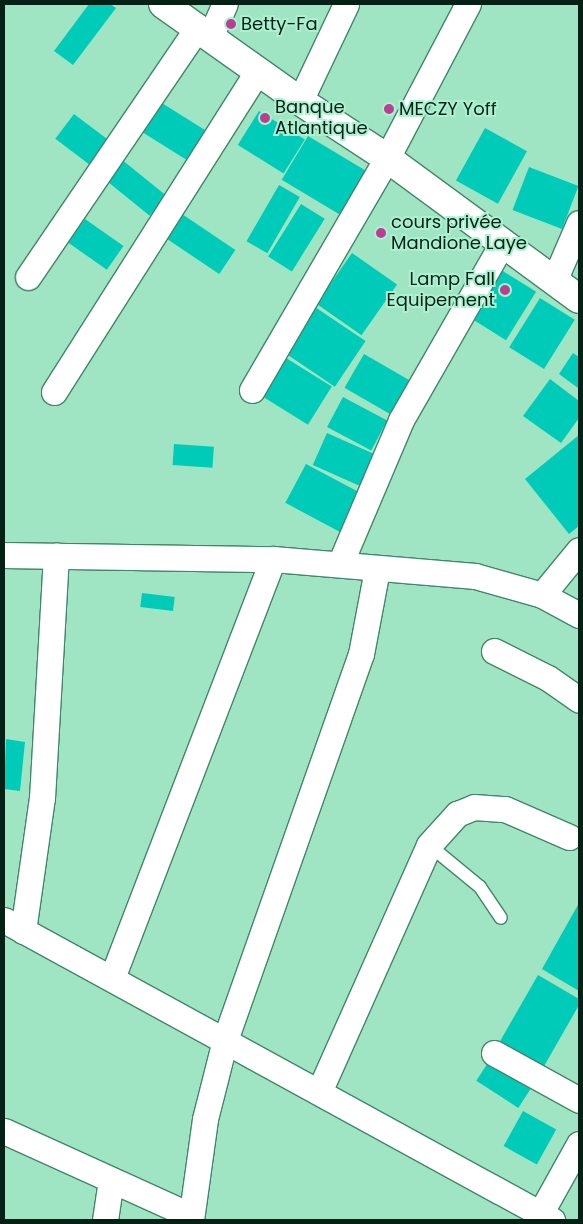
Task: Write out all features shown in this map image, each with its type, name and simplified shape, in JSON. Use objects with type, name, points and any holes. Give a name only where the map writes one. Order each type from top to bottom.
[{"type":"street","points":[[163,4],[300,101],[386,158],[502,244],[579,298]]},
{"type":"street","points":[[28,277],[225,4]]},
{"type":"street","points":[[300,101],[346,4]]},
{"type":"street","points":[[252,390],[386,158],[468,4]]},
{"type":"street","points":[[54,392],[258,71]]},
{"type":"street","points":[[554,280],[579,222]]},
{"type":"street","points":[[340,564],[401,420],[502,244]]},
{"type":"street","points":[[542,595],[579,550]]},
{"type":"street","points":[[4,555],[273,559],[475,576],[542,595],[579,615]]},
{"type":"street","points":[[56,555],[42,798],[13,925],[546,1217],[579,1144]]},
{"type":"street","points":[[112,978],[273,559]]},
{"type":"street","points":[[4,1131],[191,1218],[205,1119],[225,1040],[361,654],[377,569]]},
{"type":"street","points":[[494,651],[548,678],[579,700]]},
{"type":"street","points":[[319,1092],[430,845],[457,814],[474,807],[505,809],[569,837]]},
{"type":"street","points":[[494,1053],[579,1100]]},
{"type":"street","points":[[106,1220],[111,1180]]},
{"type":"lane","points":[[430,845],[480,887],[501,918]]},
{"type":"building","points":[[89,4],[110,4],[116,8],[73,65],[54,51]]},
{"type":"building","points":[[157,100],[205,130],[187,160],[138,130]]},
{"type":"building","points":[[259,111],[305,140],[284,174],[238,145]]},
{"type":"building","points":[[74,114],[112,143],[94,168],[55,139]]},
{"type":"building","points":[[485,128],[527,151],[498,204],[456,180]]},
{"type":"building","points":[[308,136],[368,172],[342,216],[282,180]]},
{"type":"building","points":[[121,159],[166,196],[150,216],[105,179]]},
{"type":"building","points":[[529,167],[578,186],[562,229],[513,210]]},
{"type":"building","points":[[279,185],[300,197],[267,253],[246,241]]},
{"type":"building","points":[[301,204],[325,219],[292,271],[268,257]]},
{"type":"building","points":[[179,212],[235,250],[219,274],[163,236]]},
{"type":"building","points":[[85,219],[124,246],[107,270],[68,243]]},
{"type":"building","points":[[352,253],[397,285],[361,335],[316,304]]},
{"type":"building","points":[[498,268],[536,292],[506,340],[468,316]]},
{"type":"building","points":[[540,298],[575,320],[544,369],[509,347]]},
{"type":"building","points":[[315,307],[366,341],[335,387],[284,353]]},
{"type":"building","points":[[573,353],[579,357],[578,388],[559,374]]},
{"type":"building","points":[[364,354],[411,381],[391,415],[344,388]]},
{"type":"building","points":[[286,358],[332,387],[308,425],[262,396]]},
{"type":"building","points":[[550,379],[579,401],[579,418],[561,443],[523,416]]},
{"type":"building","points":[[343,397],[387,420],[371,450],[327,427]]},
{"type":"building","points":[[327,433],[374,454],[359,486],[313,465]]},
{"type":"building","points":[[579,435],[579,526],[569,534],[525,479]]},
{"type":"building","points":[[174,444],[214,447],[212,468],[173,465]]},
{"type":"building","points":[[306,464],[363,494],[342,533],[285,503]]},
{"type":"building","points":[[142,593],[175,597],[173,611],[140,607]]},
{"type":"building","points":[[6,739],[25,742],[20,791],[4,789]]},
{"type":"building","points":[[579,903],[579,991],[542,969]]},
{"type":"building","points":[[538,975],[579,999],[579,1005],[543,1068],[499,1043]]},
{"type":"building","points":[[491,1058],[533,1085],[518,1108],[476,1081]]},
{"type":"building","points":[[523,1111],[556,1129],[537,1164],[504,1146]]},
{"type":"place","name":"Betty-Fa","points":[[231,24]]},
{"type":"place","name":"MECZY Yoff","points":[[389,109]]},
{"type":"place","name":"Banque Atlantique","points":[[265,118]]},
{"type":"place","name":"cours privée Mandione Laye","points":[[381,233]]},
{"type":"place","name":"Lamp Fall Equipement","points":[[505,290]]}]
